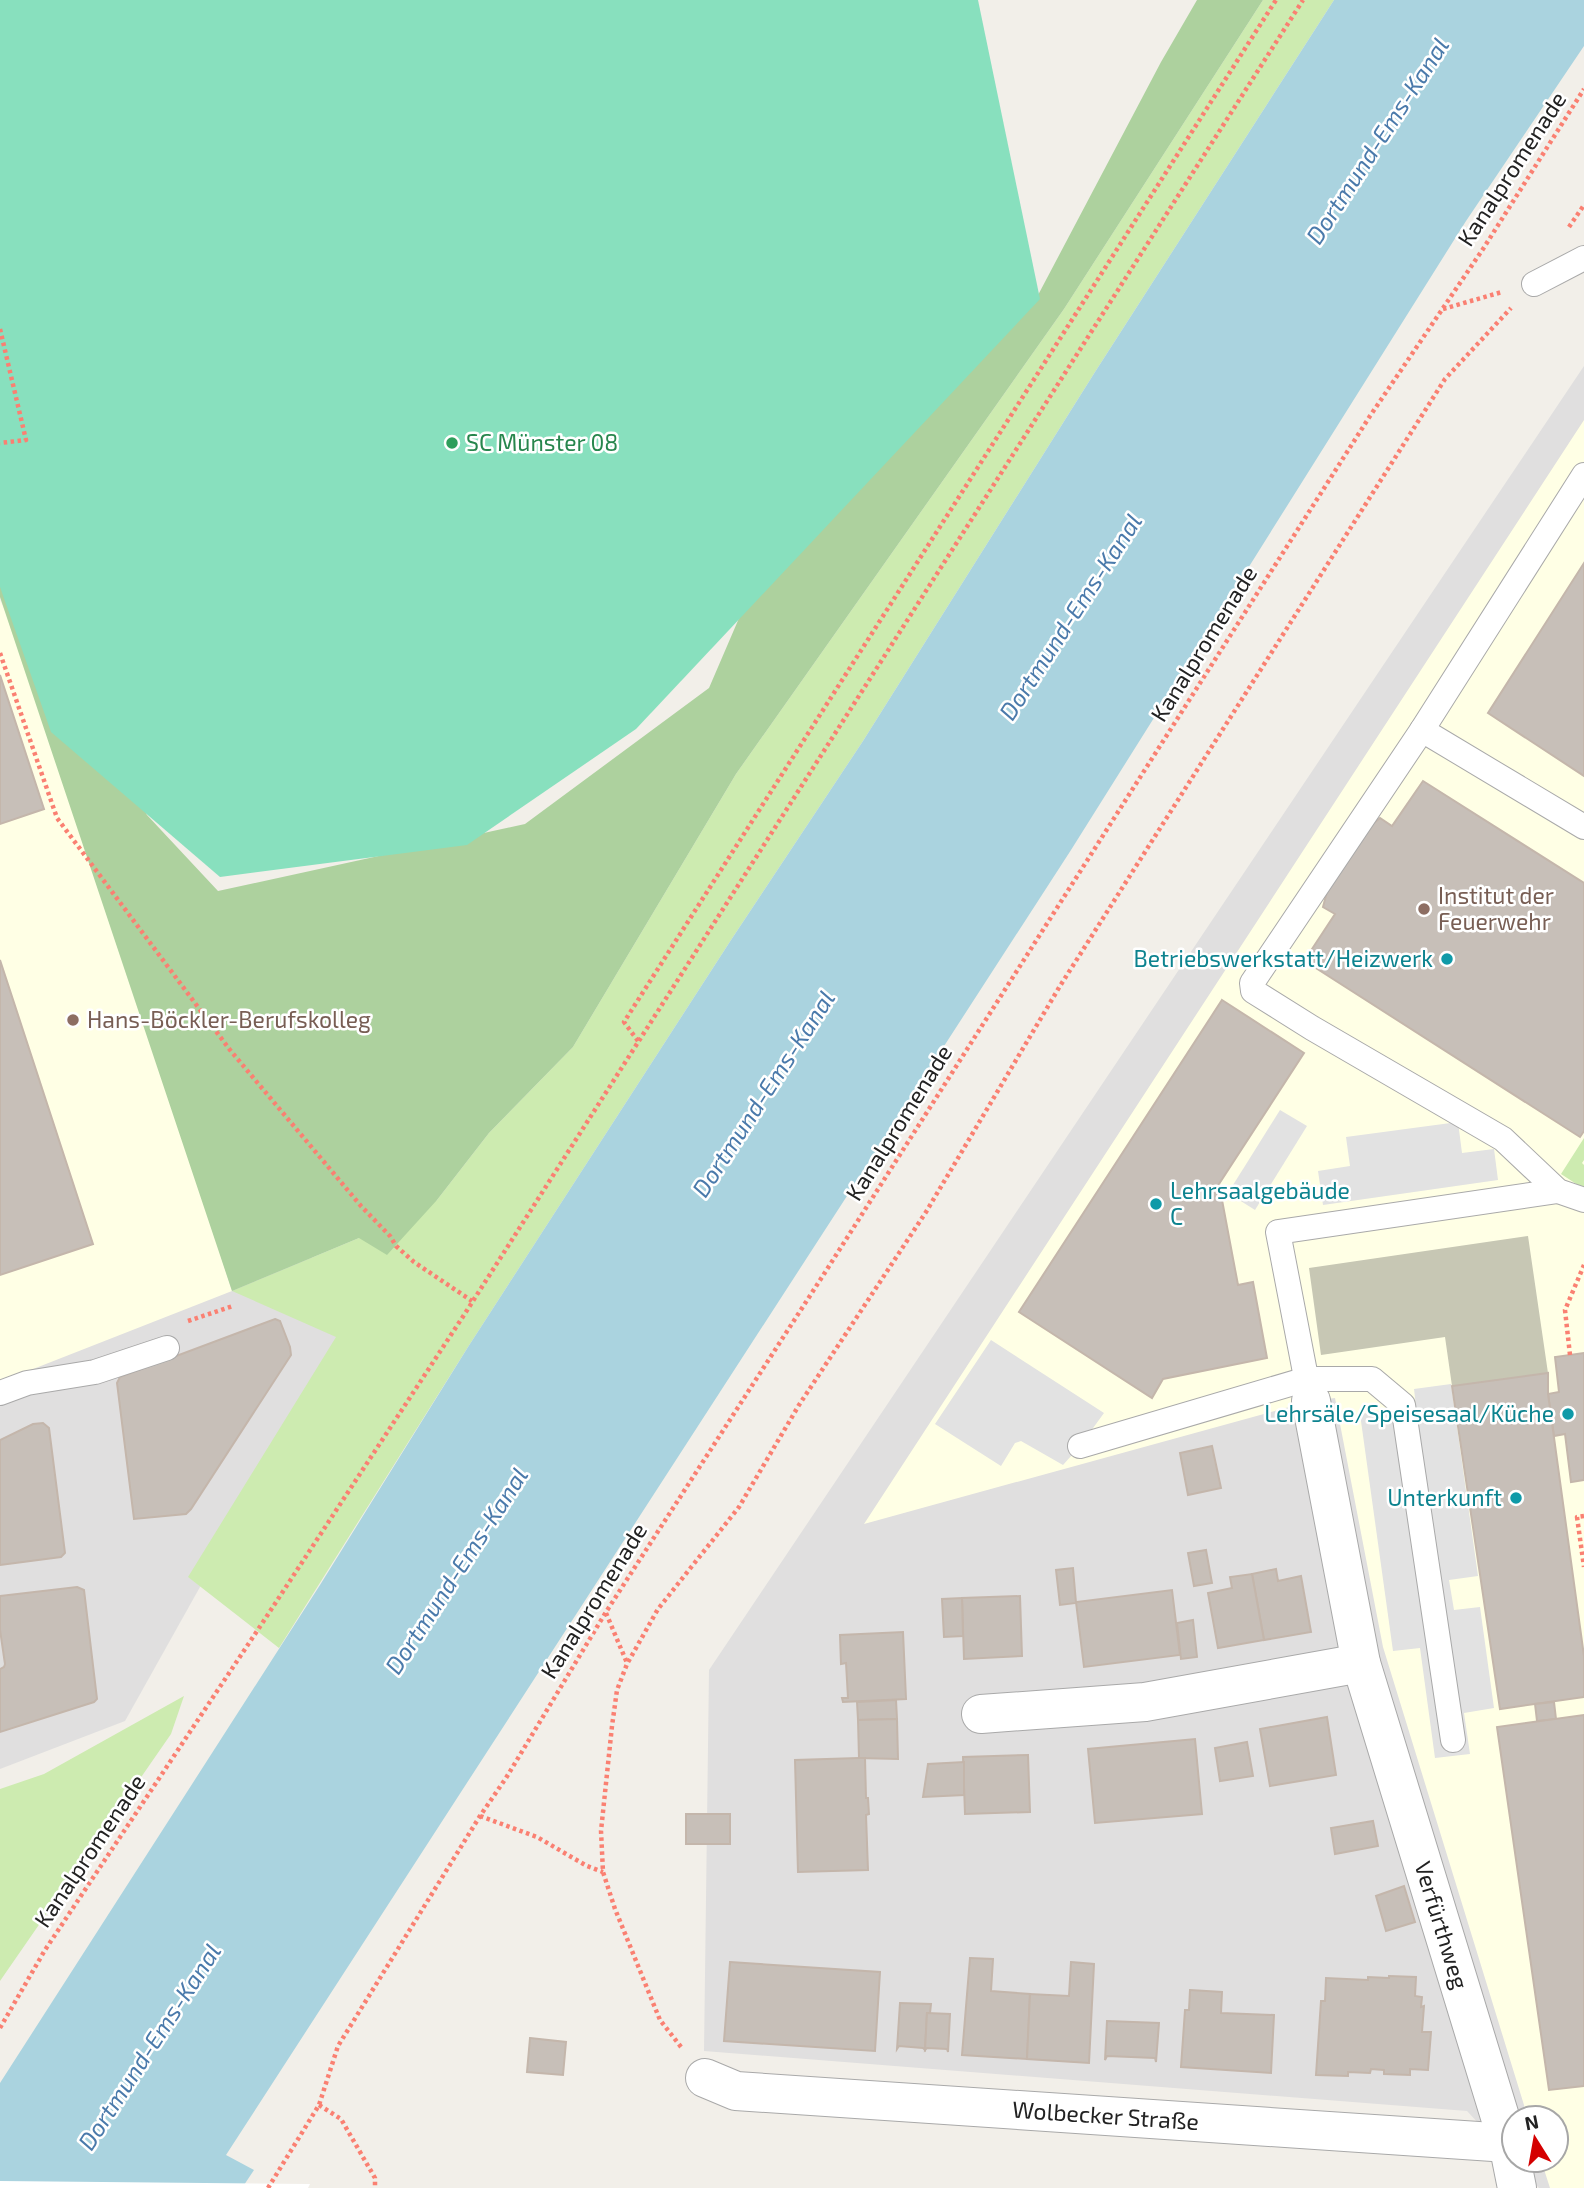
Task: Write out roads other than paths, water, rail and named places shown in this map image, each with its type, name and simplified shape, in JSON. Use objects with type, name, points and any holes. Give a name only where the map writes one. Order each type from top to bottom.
[{"type":"street","name":"Verfürthweg","points":[[1309,1390],[1361,1664],[1500,2117]]},
{"type":"street","points":[[981,1714],[1145,1702],[1361,1664]]},
{"type":"street","name":"Wolbecker Straße","points":[[705,2078],[736,2091],[1500,2142]]},
{"type":"lane","points":[[1534,284],[1584,258]]},
{"type":"lane","points":[[1584,475],[1422,730],[1252,983],[1253,991],[1312,1028],[1503,1139],[1558,1191],[1584,1200]]},
{"type":"lane","points":[[1422,730],[1584,827]]},
{"type":"lane","points":[[1309,1390],[1278,1232],[1558,1191]]},
{"type":"lane","points":[[0,1393],[27,1383],[95,1372],[167,1349]]},
{"type":"lane","points":[[1080,1446],[1309,1390],[1372,1379],[1403,1405],[1453,1740]]},
{"type":"water","name":"Dortmund-Ems-Kanal","points":[[1334,0],[1584,0],[1584,46],[1466,221],[1071,850],[226,2155],[254,2170],[242,2188],[0,2188],[0,2083],[320,1585],[468,1347],[863,741],[1095,372]]},
{"type":"place","name":"SC Münster 08","points":[[452,443]]},
{"type":"place","name":"Institut der Feuerwehr","points":[[1424,909]]},
{"type":"place","name":"Betriebswerkstatt/Heizwerk","points":[[1447,959]]},
{"type":"place","name":"Hans-Böckler-Berufskolleg","points":[[73,1020]]},
{"type":"place","name":"Lehrsaalgebäude C","points":[[1156,1204]]},
{"type":"place","name":"Lehrsäle/Speisesaal/Küche","points":[[1568,1414]]},
{"type":"place","name":"Unterkunft","points":[[1516,1498]]}]
